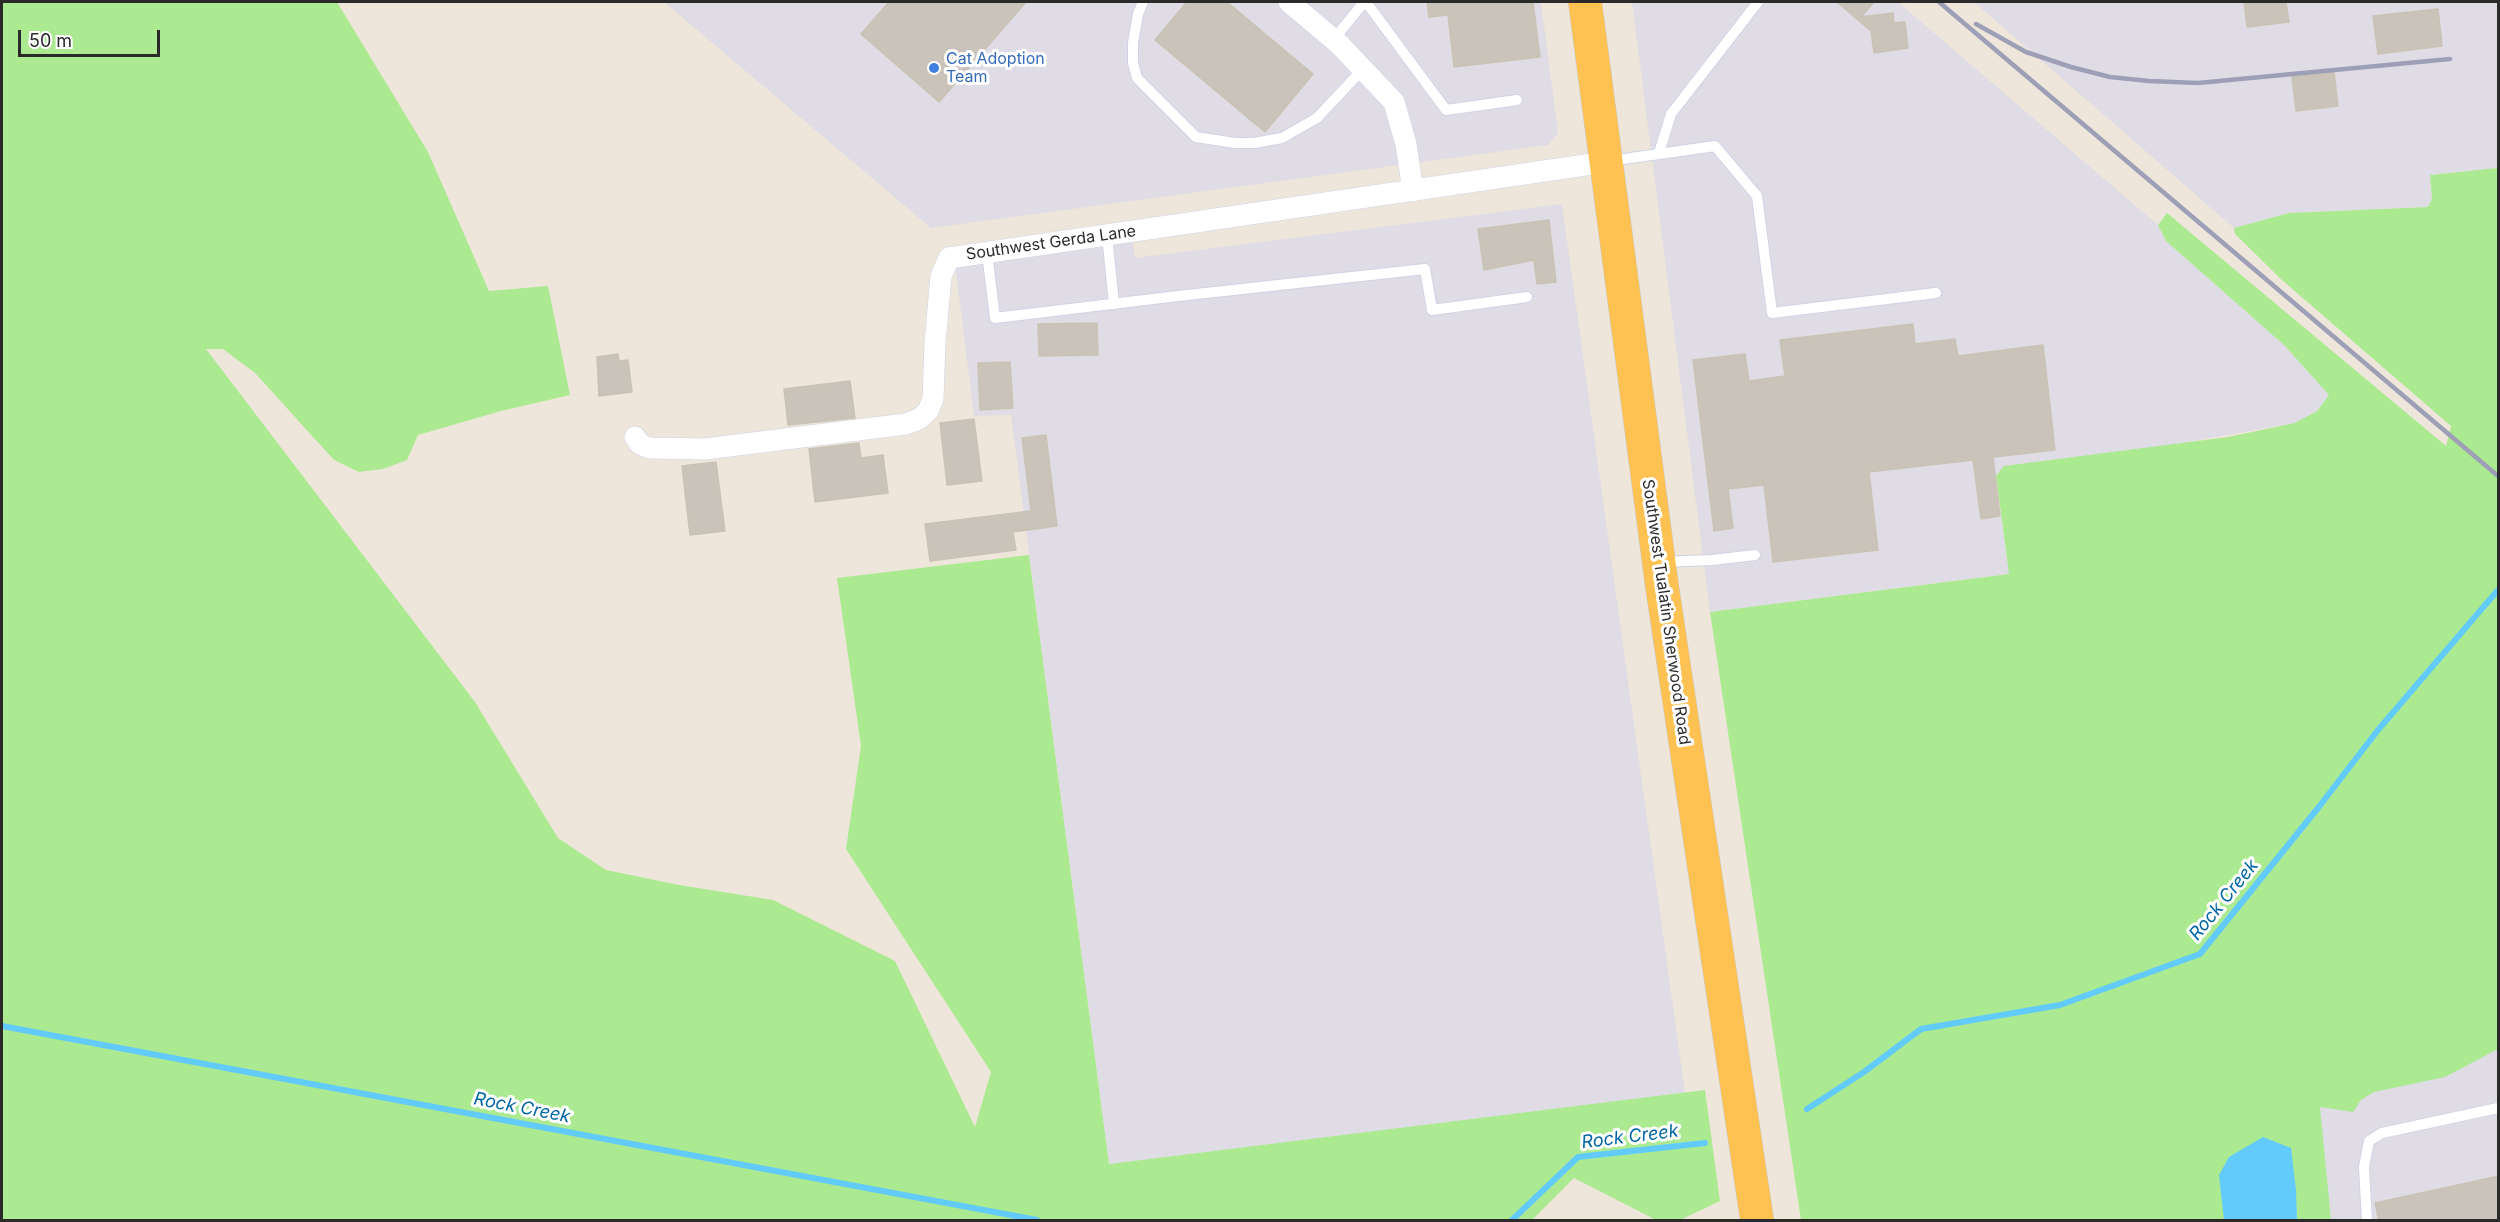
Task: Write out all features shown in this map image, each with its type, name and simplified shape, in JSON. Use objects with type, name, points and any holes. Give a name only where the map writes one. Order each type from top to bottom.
[{"type":"highway","name":"Southwest Tualatin Sherwood Road","points":[[1585,2],[1658,562],[1757,1221]]},
{"type":"street","points":[[1289,2],[1334,39],[1395,102],[1406,144],[1413,191]]},
{"type":"street","name":"Southwest Gerda Lane","points":[[635,436],[640,444],[649,448],[705,449],[896,425],[919,419],[928,411],[933,399],[941,276],[949,258],[1606,162]]},
{"type":"lane","points":[[1143,2],[1136,22],[1133,43],[1133,63],[1137,78],[1196,137],[1235,143],[1254,143],[1282,138],[1317,118],[1363,69]]},
{"type":"lane","points":[[1334,39],[1365,2],[1446,110],[1517,100]]},
{"type":"lane","points":[[1659,153],[1671,114],[1758,2]]},
{"type":"lane","points":[[1606,162],[1715,146],[1757,196],[1772,313],[1936,293]]},
{"type":"lane","points":[[1107,236],[1114,303]]},
{"type":"lane","points":[[987,253],[995,318],[1425,269],[1432,310],[1527,297]]},
{"type":"lane","points":[[1658,562],[1712,560],[1755,555]]},
{"type":"lane","points":[[2367,1221],[2364,1167],[2369,1141],[2382,1133],[2499,1108]]},
{"type":"shaded area","points":[[664,2],[1541,2],[1558,133],[1548,145],[931,228]]},
{"type":"shaded area","points":[[1632,2],[1898,2],[2158,225],[2166,241],[2284,345],[2329,395],[2317,411],[2295,423],[1996,476],[2009,574],[1710,612]]},
{"type":"shaded area","points":[[1974,2],[2498,2],[2498,168],[2430,175],[2432,199],[2428,207],[2289,213],[2234,228]]},
{"type":"shaded area","points":[[1562,204],[1685,1093],[1109,1164],[1011,415],[974,416],[953,248],[1130,225],[1135,258]]},
{"type":"shaded area","points":[[2498,1030],[2498,1220],[2330,1220],[2316,1073]]},
{"type":"green space","points":[[2,2],[337,2],[428,152],[489,291],[548,286],[570,395],[501,411],[418,435],[407,460],[383,469],[359,472],[334,460],[255,373],[223,349],[206,349],[475,702],[558,838],[606,870],[679,885],[773,900],[895,961],[975,1127],[991,1072],[846,849],[861,746],[837,578],[1029,555],[1109,1164],[1705,1090],[1720,1201],[1680,1220],[1656,1220],[1574,1178],[1532,1220],[2,1220]]},
{"type":"green space","points":[[2498,168],[2498,1049],[2445,1077],[2374,1092],[2361,1100],[2353,1112],[2320,1107],[2331,1220],[1801,1220],[1710,612],[2009,574],[1996,476],[2004,466],[2228,437],[2295,423],[2317,411],[2329,395],[2284,345],[2166,241],[2158,225],[2167,213],[2446,446],[2451,426],[2282,280],[2235,234],[2234,228],[2289,213],[2428,207],[2432,199],[2430,175]]},
{"type":"water","points":[[2263,1137],[2291,1148],[2297,1220],[2224,1220],[2219,1175],[2229,1157]]},
{"type":"building","name":"Cat Adoption Team","points":[[889,2],[1026,2],[939,102],[861,34]]},
{"type":"building","points":[[1187,2],[1227,2],[1313,74],[1265,132],[1155,40]]},
{"type":"building","points":[[1427,2],[1533,2],[1540,57],[1454,67],[1448,15],[1429,17]]},
{"type":"building","points":[[1837,2],[1874,2],[1861,17],[1893,13],[1894,23],[1905,22],[1908,48],[1874,53],[1871,31]]},
{"type":"building","points":[[2244,2],[2286,2],[2289,22],[2247,27]]},
{"type":"building","points":[[2438,9],[2442,46],[2378,54],[2373,16]]},
{"type":"building","points":[[2334,72],[2338,106],[2296,111],[2292,77]]},
{"type":"building","points":[[1549,220],[1556,282],[1537,284],[1534,260],[1484,270],[1478,229]]},
{"type":"building","points":[[1097,323],[1098,355],[1039,356],[1038,324]]},
{"type":"building","points":[[1913,324],[1915,344],[1955,339],[1958,356],[2043,345],[2055,450],[1993,457],[2000,516],[1981,519],[1973,460],[1869,472],[1878,550],[1773,562],[1764,485],[1728,489],[1733,528],[1714,531],[1693,360],[1745,354],[1749,381],[1785,376],[1780,340]]},
{"type":"building","points":[[618,354],[619,361],[628,360],[632,392],[599,396],[597,357]]},
{"type":"building","points":[[1010,362],[1013,408],[980,410],[978,363]]},
{"type":"building","points":[[850,381],[855,418],[788,425],[784,389]]},
{"type":"building","points":[[974,419],[982,481],[947,485],[940,423]]},
{"type":"building","points":[[1046,435],[1057,526],[1013,532],[1016,550],[930,561],[925,524],[1031,511],[1022,438]]},
{"type":"building","points":[[859,443],[861,458],[883,455],[888,493],[815,502],[809,449]]},
{"type":"building","points":[[716,462],[725,531],[690,535],[682,466]]},
{"type":"building","points":[[2499,1176],[2499,1221],[2379,1221],[2375,1203]]},
{"type":"waterway","name":"Rock Creek","points":[[1807,1109],[1864,1072],[1921,1029],[2060,1005],[2200,954],[2378,730],[2498,590]]},
{"type":"waterway","name":"Rock Creek","points":[[2,1026],[1037,1220]]},
{"type":"waterway","name":"Rock Creek","points":[[1512,1220],[1578,1157],[1705,1143]]},
{"type":"railway","points":[[1939,2],[2498,476]]},
{"type":"railway","points":[[1976,24],[2026,52],[2071,67],[2110,77],[2149,81],[2198,83],[2450,59]]},
{"type":"place","name":"Cat Adoption Team","points":[[934,68]]}]
